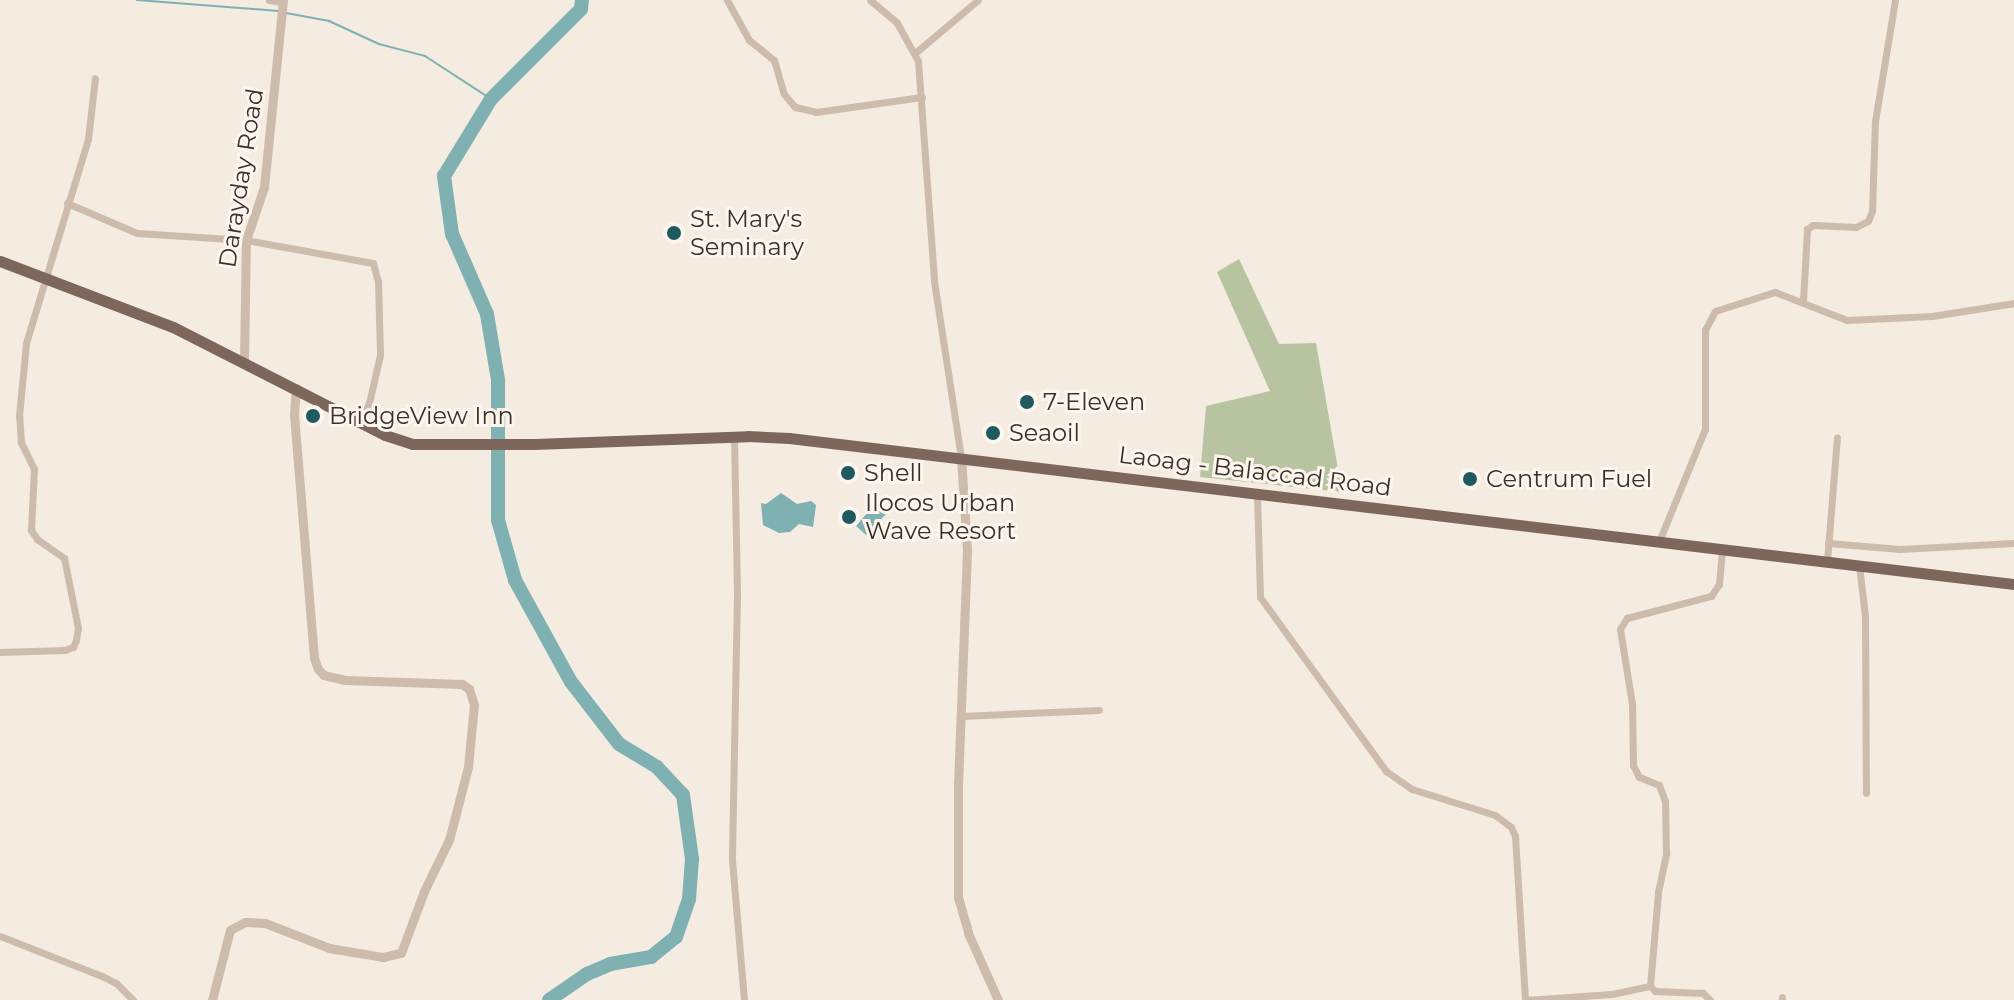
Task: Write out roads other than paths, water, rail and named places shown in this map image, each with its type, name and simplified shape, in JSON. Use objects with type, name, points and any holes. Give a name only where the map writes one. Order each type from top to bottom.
[{"type":"main road","name":"Laoag - Balaccad Road","points":[[0,261],[143,314],[400,441],[449,446],[734,436],[961,457],[2014,584]]},
{"type":"street","points":[[269,0],[282,3]]},
{"type":"street","points":[[727,0],[745,35],[774,60],[784,94],[795,107],[816,112],[922,97]]},
{"type":"street","points":[[870,0],[897,23],[915,53],[922,97],[934,281],[961,457],[967,551],[958,897],[968,933],[998,1000]]},
{"type":"street","points":[[915,53],[978,0]]},
{"type":"street","points":[[1803,301],[1807,229],[1813,225],[1856,227],[1868,221],[1872,211],[1875,121],[1895,0]]},
{"type":"street","name":"Darayday Road","points":[[244,362],[246,240],[264,187],[282,3]]},
{"type":"street","points":[[0,652],[69,649],[75,644],[78,628],[64,558],[37,539],[31,530],[34,469],[23,448],[19,430],[26,343],[88,139],[95,78]]},
{"type":"street","points":[[67,203],[137,233],[246,240],[361,259],[375,266],[380,355],[369,403],[359,421]]},
{"type":"street","points":[[1660,539],[1705,429],[1705,330],[1709,317],[1724,306],[1768,293],[1803,301],[1847,320],[1932,316],[2014,303]]},
{"type":"street","points":[[212,1000],[230,930],[245,922],[265,923],[329,948],[383,957],[401,953],[424,891],[449,840],[468,767],[474,705],[469,689],[462,684],[345,680],[324,675],[318,669],[314,658],[294,427],[296,388]]},
{"type":"street","points":[[734,436],[737,594],[732,860],[744,1000]]},
{"type":"street","points":[[1827,561],[1837,437]]},
{"type":"street","points":[[1257,495],[1260,597],[1386,771],[1412,789],[1495,815],[1511,827],[1515,836],[1525,1000],[1612,994],[1650,986]]},
{"type":"street","points":[[1828,543],[1916,549],[2014,543]]},
{"type":"street","points":[[1710,1000],[1703,993],[1655,991],[1650,986],[1658,892],[1666,853],[1665,801],[1659,785],[1639,777],[1633,765],[1632,704],[1620,629],[1627,618],[1711,596],[1719,584],[1722,548]]},
{"type":"street","points":[[1859,565],[1865,616],[1866,793]]},
{"type":"street","points":[[961,716],[1099,710]]},
{"type":"street","points":[[0,936],[102,976],[116,983],[133,1000]]},
{"type":"water","points":[[781,493],[797,504],[811,501],[816,505],[813,527],[799,524],[790,532],[779,533],[763,525],[761,503],[766,504]]},
{"type":"water","points":[[875,504],[886,514],[866,535],[856,526]]},
{"type":"waterway","points":[[137,0],[279,11]]},
{"type":"waterway","points":[[549,1000],[587,974],[610,964],[651,957],[676,937],[689,899],[692,859],[683,795],[657,767],[619,744],[571,682],[515,580],[498,520],[498,380],[487,314],[452,234],[444,176],[491,99],[581,9],[582,0]]},
{"type":"waterway","points":[[286,13],[329,21],[379,44],[425,56],[491,99]]},
{"type":"place","name":"St. Mary's Seminary","points":[[674,233]]},
{"type":"place","name":"7-Eleven","points":[[1027,402]]},
{"type":"place","name":"BridgeView Inn","points":[[313,416]]},
{"type":"place","name":"Seaoil","points":[[993,433]]},
{"type":"place","name":"Shell","points":[[848,473]]},
{"type":"place","name":"Centrum Fuel","points":[[1470,479]]},
{"type":"place","name":"Ilocos Urban Wave Resort","points":[[849,517]]}]
